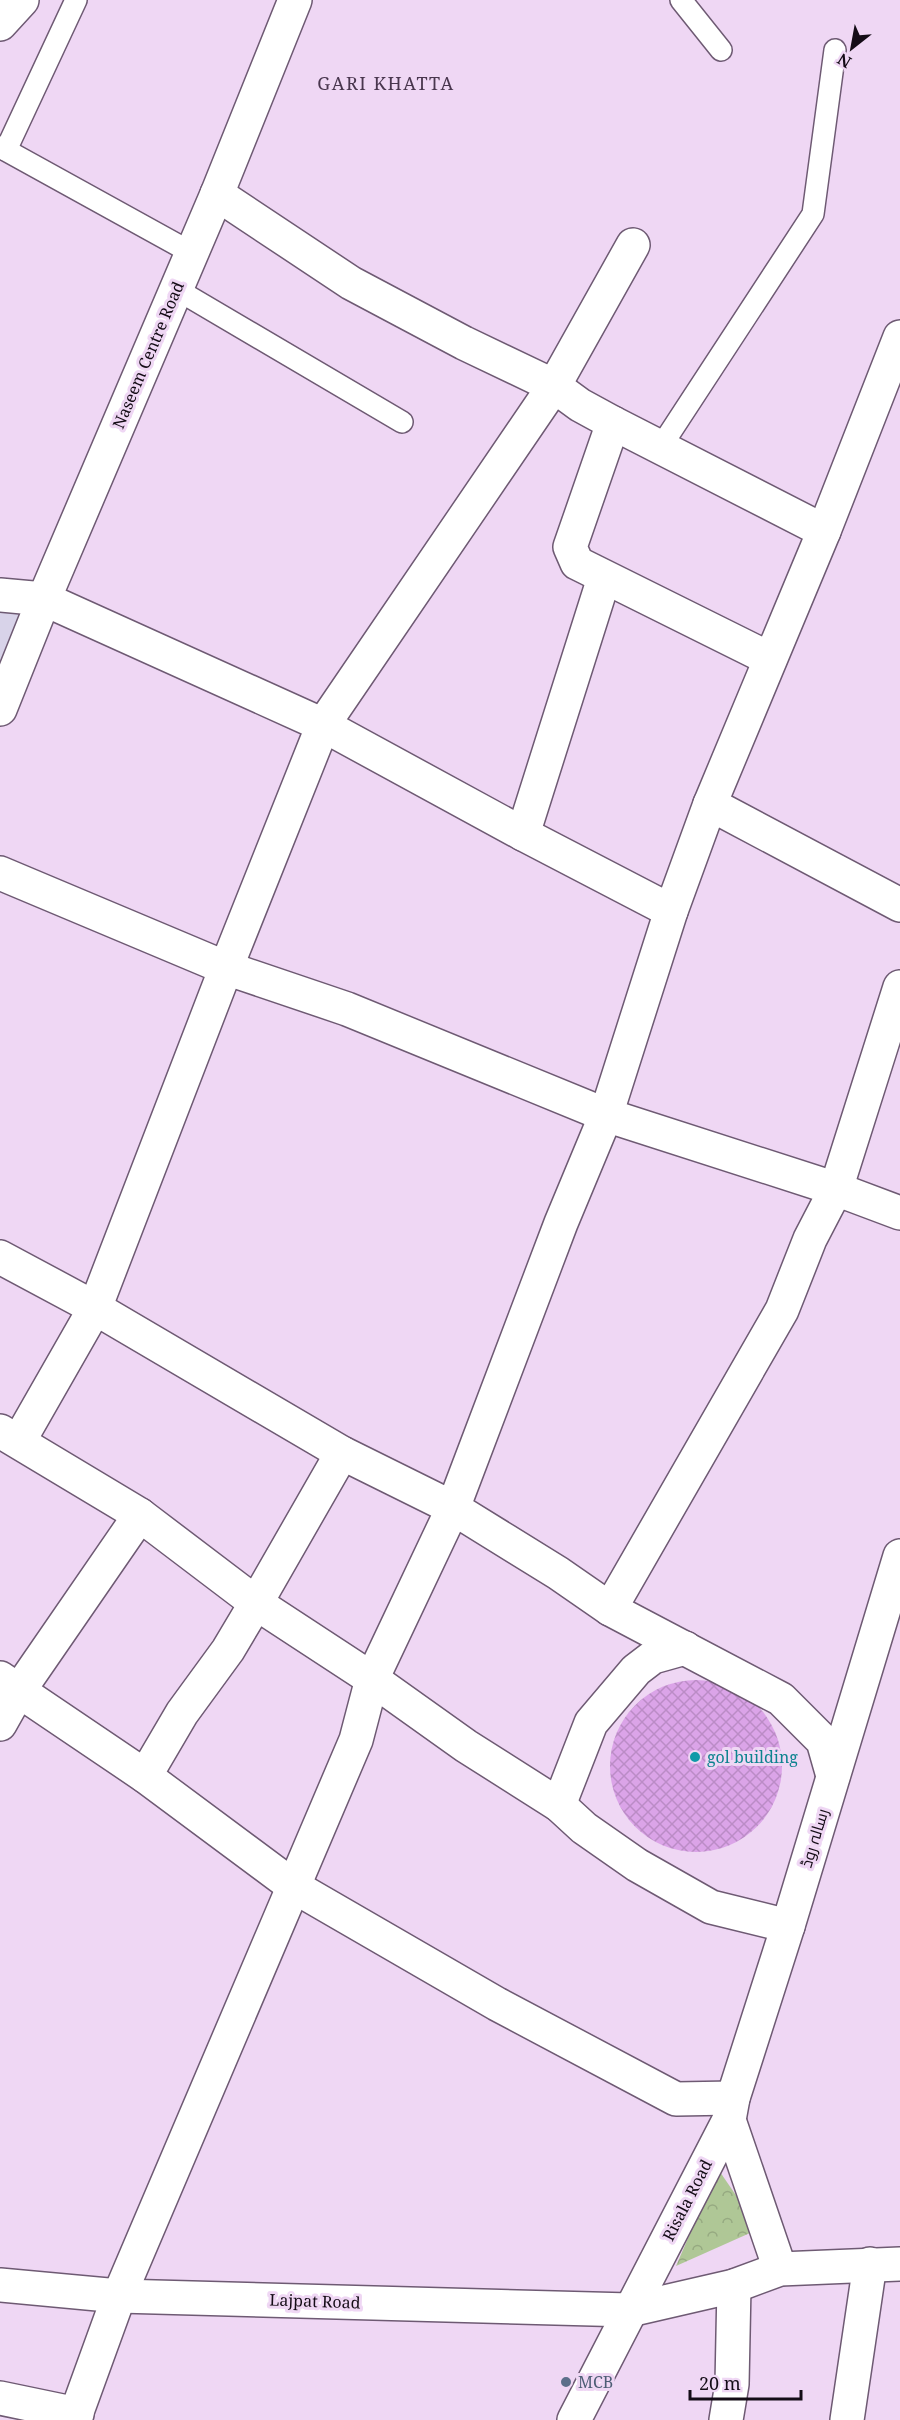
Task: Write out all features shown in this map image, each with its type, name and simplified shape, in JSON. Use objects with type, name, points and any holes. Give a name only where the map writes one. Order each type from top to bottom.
[{"type":"street","points":[[0,24],[22,0]]},
{"type":"street","name":"Naseem Centre Road","points":[[0,709],[44,599],[217,194],[295,0]]},
{"type":"street","points":[[217,194],[351,283],[464,343],[554,386],[580,405],[613,423],[824,531]]},
{"type":"street","points":[[633,245],[554,386],[323,725],[226,968],[95,1308],[9,1436],[140,1515],[256,1604],[372,1678],[466,1746],[559,1805],[584,1828],[637,1865],[711,1907],[788,1926]]},
{"type":"street","points":[[0,2398],[75,2417],[119,2296],[356,1740],[372,1678],[453,1508],[561,1223],[606,1115],[671,911],[710,804],[824,531],[900,338]]},
{"type":"street","points":[[613,423],[570,547],[577,563],[770,659]]},
{"type":"street","points":[[523,834],[604,578]]},
{"type":"street","points":[[0,595],[44,599],[323,725],[523,834],[671,911]]},
{"type":"street","points":[[710,804],[900,905]]},
{"type":"street","points":[[0,873],[226,968],[347,1009],[606,1115],[836,1189],[900,1213]]},
{"type":"street","points":[[610,1609],[782,1310],[810,1239],[836,1189],[900,987]]},
{"type":"street","points":[[0,1257],[95,1308],[342,1453],[453,1508],[558,1573],[610,1609],[781,1700],[823,1741],[833,1776]]},
{"type":"street","points":[[146,1776],[182,1713],[228,1650],[256,1604],[342,1453]]},
{"type":"street","points":[[0,1724],[9,1685],[140,1515]]},
{"type":"street","name":"رسالہ روڈ","points":[[731,2109],[900,1556]]},
{"type":"street","points":[[559,1805],[591,1723],[636,1671],[653,1657],[685,1648]]},
{"type":"street","points":[[9,1685],[146,1776],[293,1886],[507,2009],[676,2099],[731,2109],[780,2269]]},
{"type":"street","name":"Risala Road","points":[[574,2420],[731,2109]]},
{"type":"street","points":[[847,2420],[885,2264]]},
{"type":"street","name":"Lajpat Road","points":[[0,2285],[119,2296],[630,2310],[734,2286],[780,2269],[885,2264]]},
{"type":"street","points":[[726,2420],[732,2384],[734,2286]]},
{"type":"lane","points":[[76,0],[3,149],[192,253]]},
{"type":"lane","points":[[681,0],[721,50]]},
{"type":"lane","points":[[660,448],[813,214],[835,50]]},
{"type":"lane","points":[[176,289],[402,422]]},
{"type":"shaded area","points":[[0,595],[44,599],[0,709]]},
{"type":"green space","points":[[718,2169],[759,2229],[676,2266]]},
{"type":"building","name":"gol building","points":[[696,1680],[713,1681],[729,1686],[744,1694],[757,1705],[768,1718],[776,1733],[781,1749],[781,1783],[776,1799],[768,1814],[757,1827],[744,1838],[729,1846],[713,1851],[696,1852],[679,1851],[663,1846],[648,1838],[635,1827],[624,1814],[616,1799],[611,1783],[610,1766],[611,1749],[616,1733],[624,1718],[635,1705],[648,1694],[663,1686],[679,1681]]},
{"type":"place","name":"gol building","points":[[695,1757]]},
{"type":"place","name":"MCB","points":[[566,2382]]},
{"type":"district","name":"GARI KHATTA","points":[[386,83]]}]
